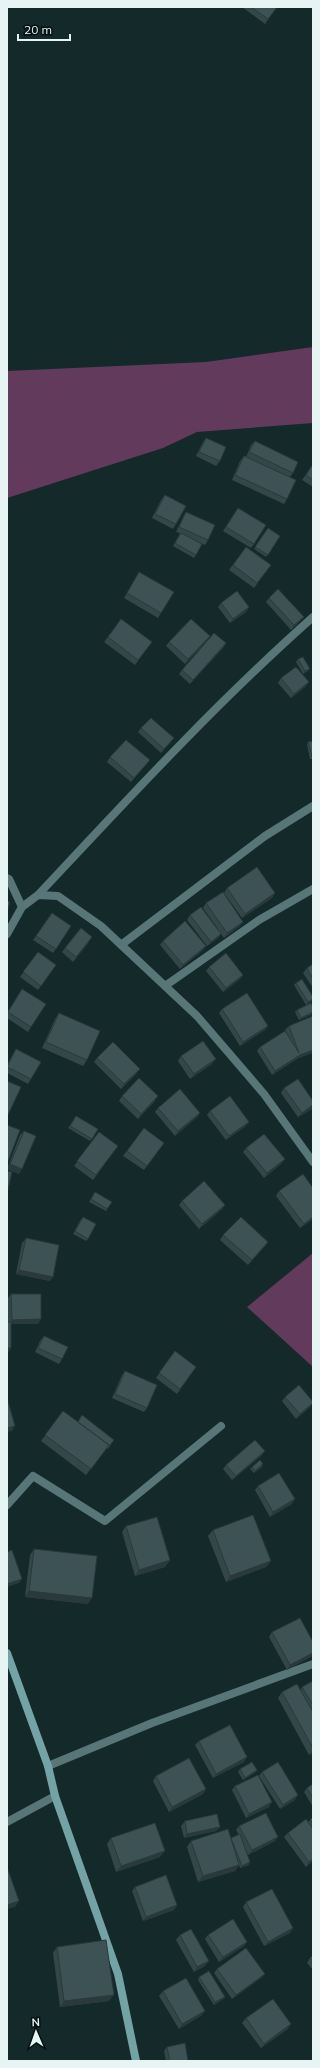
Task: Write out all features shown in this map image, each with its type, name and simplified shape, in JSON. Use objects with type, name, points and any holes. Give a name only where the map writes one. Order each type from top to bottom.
[{"type":"street","points":[[7,934],[22,908],[38,895],[177,748],[257,667],[313,618]]},
{"type":"street","points":[[121,945],[265,836],[313,806]]},
{"type":"street","points":[[7,878],[9,879],[22,908]]},
{"type":"street","points":[[165,986],[259,920],[313,889]]},
{"type":"street","points":[[38,895],[58,896],[101,926],[197,1016],[264,1094],[313,1162]]},
{"type":"street","points":[[7,1505],[33,1476],[105,1521],[221,1426]]},
{"type":"street","points":[[7,1653],[48,1766],[55,1796],[118,1974],[136,2061]]},
{"type":"street","points":[[48,1766],[167,1717],[313,1664]]},
{"type":"street","points":[[7,1822],[55,1796]]},
{"type":"shaded area","points":[[313,347],[313,423],[197,432],[163,448],[7,498],[7,371],[206,362]]},
{"type":"shaded area","points":[[313,1253],[313,1367],[247,1307]]},
{"type":"building","points":[[251,7],[277,7],[268,19]]},
{"type":"building","points":[[206,438],[226,447],[220,461],[199,452]]},
{"type":"building","points":[[255,441],[298,462],[293,473],[249,452]]},
{"type":"building","points":[[244,456],[296,480],[287,499],[235,475]]},
{"type":"building","points":[[313,464],[313,480],[306,475]]},
{"type":"building","points":[[165,495],[186,506],[176,524],[155,514]]},
{"type":"building","points":[[238,508],[266,525],[254,544],[226,527]]},
{"type":"building","points":[[186,512],[215,525],[208,540],[179,527]]},
{"type":"building","points":[[268,528],[280,536],[268,555],[255,547]]},
{"type":"building","points":[[181,533],[202,544],[196,555],[175,543]]},
{"type":"building","points":[[246,547],[271,565],[257,583],[233,565]]},
{"type":"building","points":[[139,572],[174,592],[161,613],[127,593]]},
{"type":"building","points":[[278,589],[304,617],[294,625],[269,598]]},
{"type":"building","points":[[237,591],[249,607],[233,619],[221,603]]},
{"type":"building","points":[[121,619],[152,642],[138,660],[108,637]]},
{"type":"building","points":[[191,619],[210,636],[188,659],[169,642]]},
{"type":"building","points":[[214,633],[226,643],[193,680],[182,670]]},
{"type":"building","points":[[303,657],[310,669],[305,671],[298,659]]},
{"type":"building","points":[[296,667],[309,682],[294,694],[281,678]]},
{"type":"building","points":[[151,718],[174,738],[164,749],[141,728]]},
{"type":"building","points":[[126,740],[150,760],[134,778],[110,757]]},
{"type":"building","points":[[313,741],[313,757],[312,757],[308,742]]},
{"type":"building","points":[[257,867],[275,893],[245,914],[227,888]]},
{"type":"building","points":[[223,892],[243,922],[227,933],[206,903]]},
{"type":"building","points":[[7,901],[10,902],[7,912]]},
{"type":"building","points":[[201,907],[221,934],[211,942],[190,915]]},
{"type":"building","points":[[52,913],[71,926],[56,949],[36,936]]},
{"type":"building","points":[[185,921],[206,946],[183,965],[163,941]]},
{"type":"building","points":[[81,928],[92,937],[76,957],[65,948]]},
{"type":"building","points":[[38,952],[56,965],[41,986],[23,972]]},
{"type":"building","points":[[226,953],[243,975],[226,988],[209,967]]},
{"type":"building","points":[[313,964],[313,979],[307,968]]},
{"type":"building","points":[[302,979],[313,997],[313,999],[308,1002],[296,983]]},
{"type":"building","points":[[22,989],[46,1004],[31,1027],[8,1012]]},
{"type":"building","points":[[247,993],[268,1026],[243,1042],[222,1009]]},
{"type":"building","points":[[311,1003],[313,1006],[313,1012],[301,1018],[297,1010]]},
{"type":"building","points":[[59,1013],[100,1031],[87,1060],[46,1042]]},
{"type":"building","points":[[313,1016],[313,1050],[300,1055],[275,1071],[260,1047],[285,1031],[299,1053],[289,1026]]},
{"type":"building","points":[[203,1041],[216,1059],[194,1074],[181,1056]]},
{"type":"building","points":[[113,1042],[140,1069],[124,1084],[97,1058]]},
{"type":"building","points":[[16,1049],[41,1062],[31,1079],[7,1067]]},
{"type":"building","points":[[139,1078],[158,1096],[141,1114],[122,1096]]},
{"type":"building","points":[[298,1079],[313,1101],[313,1105],[302,1113],[284,1088]]},
{"type":"building","points":[[7,1081],[21,1087],[7,1117]]},
{"type":"building","points":[[180,1089],[200,1113],[178,1131],[158,1108]]},
{"type":"building","points":[[230,1096],[249,1122],[229,1136],[210,1111]]},
{"type":"building","points":[[76,1116],[98,1129],[92,1139],[70,1126]]},
{"type":"building","points":[[7,1125],[20,1130],[7,1164]]},
{"type":"building","points":[[144,1128],[164,1143],[147,1166],[127,1151]]},
{"type":"building","points":[[24,1131],[36,1136],[22,1169],[10,1164]]},
{"type":"building","points":[[99,1132],[118,1146],[96,1175],[77,1161]]},
{"type":"building","points":[[264,1134],[285,1159],[267,1173],[246,1148]]},
{"type":"building","points":[[7,1171],[12,1172],[7,1194]]},
{"type":"building","points":[[303,1174],[313,1188],[313,1217],[304,1224],[279,1191]]},
{"type":"building","points":[[204,1181],[225,1205],[202,1224],[182,1201]]},
{"type":"building","points":[[95,1192],[112,1202],[107,1209],[91,1199]]},
{"type":"building","points":[[83,1217],[96,1224],[88,1239],[75,1231]]},
{"type":"building","points":[[241,1217],[268,1242],[252,1260],[223,1235]]},
{"type":"building","points":[[26,1238],[59,1245],[53,1277],[19,1270]]},
{"type":"building","points":[[11,1294],[41,1294],[41,1319],[12,1320]]},
{"type":"building","points":[[7,1322],[11,1322],[11,1348],[7,1348]]},
{"type":"building","points":[[44,1336],[68,1347],[62,1359],[38,1348]]},
{"type":"building","points":[[175,1351],[196,1367],[180,1389],[159,1373]]},
{"type":"building","points":[[125,1371],[157,1385],[147,1408],[115,1394]]},
{"type":"building","points":[[299,1385],[313,1402],[300,1414],[285,1397]]},
{"type":"building","points":[[7,1398],[15,1426],[7,1428]]},
{"type":"building","points":[[63,1411],[109,1445],[91,1469],[45,1435]]},
{"type":"building","points":[[82,1415],[114,1440],[109,1446],[78,1422]]},
{"type":"building","points":[[255,1440],[265,1451],[236,1476],[226,1465]]},
{"type":"building","points":[[260,1460],[263,1464],[255,1471],[252,1467]]},
{"type":"building","points":[[279,1473],[295,1499],[273,1512],[258,1486]]},
{"type":"building","points":[[253,1515],[271,1561],[230,1576],[213,1530]]},
{"type":"building","points":[[157,1517],[170,1560],[139,1570],[126,1526]]},
{"type":"building","points":[[34,1549],[97,1556],[92,1598],[29,1591]]},
{"type":"building","points":[[12,1550],[22,1579],[7,1584],[7,1552]]},
{"type":"building","points":[[300,1618],[313,1642],[313,1653],[290,1665],[272,1632]]},
{"type":"building","points":[[313,1681],[313,1705],[302,1687]]},
{"type":"building","points":[[297,1684],[313,1712],[313,1748],[282,1692]]},
{"type":"building","points":[[230,1725],[247,1757],[216,1774],[199,1741]]},
{"type":"building","points":[[189,1758],[206,1789],[172,1807],[156,1776]]},
{"type":"building","points":[[252,1762],[257,1770],[245,1778],[240,1769]]},
{"type":"building","points":[[278,1762],[298,1795],[283,1805],[262,1772]]},
{"type":"building","points":[[258,1775],[272,1802],[249,1814],[235,1786]]},
{"type":"building","points":[[313,1784],[313,1798],[307,1788]]},
{"type":"building","points":[[266,1813],[278,1837],[252,1850],[239,1826]]},
{"type":"building","points":[[217,1814],[220,1827],[187,1834],[185,1821]]},
{"type":"building","points":[[306,1819],[313,1829],[313,1859],[309,1862],[288,1833]]},
{"type":"building","points":[[155,1823],[165,1851],[121,1866],[111,1838]]},
{"type":"building","points":[[228,1829],[239,1865],[203,1876],[191,1841]]},
{"type":"building","points":[[240,1834],[250,1862],[242,1866],[231,1838]]},
{"type":"building","points":[[7,1867],[19,1901],[7,1905]]},
{"type":"building","points":[[166,1875],[177,1905],[146,1917],[135,1887]]},
{"type":"building","points":[[272,1889],[293,1928],[268,1942],[246,1902]]},
{"type":"building","points":[[233,1919],[247,1942],[223,1957],[208,1935]]},
{"type":"building","points":[[191,1929],[209,1961],[197,1967],[180,1935]]},
{"type":"building","points":[[106,1940],[114,1995],[64,2001],[57,1947]]},
{"type":"building","points":[[246,1948],[265,1974],[236,1995],[217,1969]]},
{"type":"building","points":[[209,1971],[225,1997],[215,2002],[199,1977]]},
{"type":"building","points":[[186,1978],[205,2011],[182,2024],[163,1991]]},
{"type":"building","points":[[273,1999],[291,2024],[264,2044],[246,2018]]},
{"type":"building","points":[[185,2043],[188,2061],[170,2061],[167,2047]]}]
